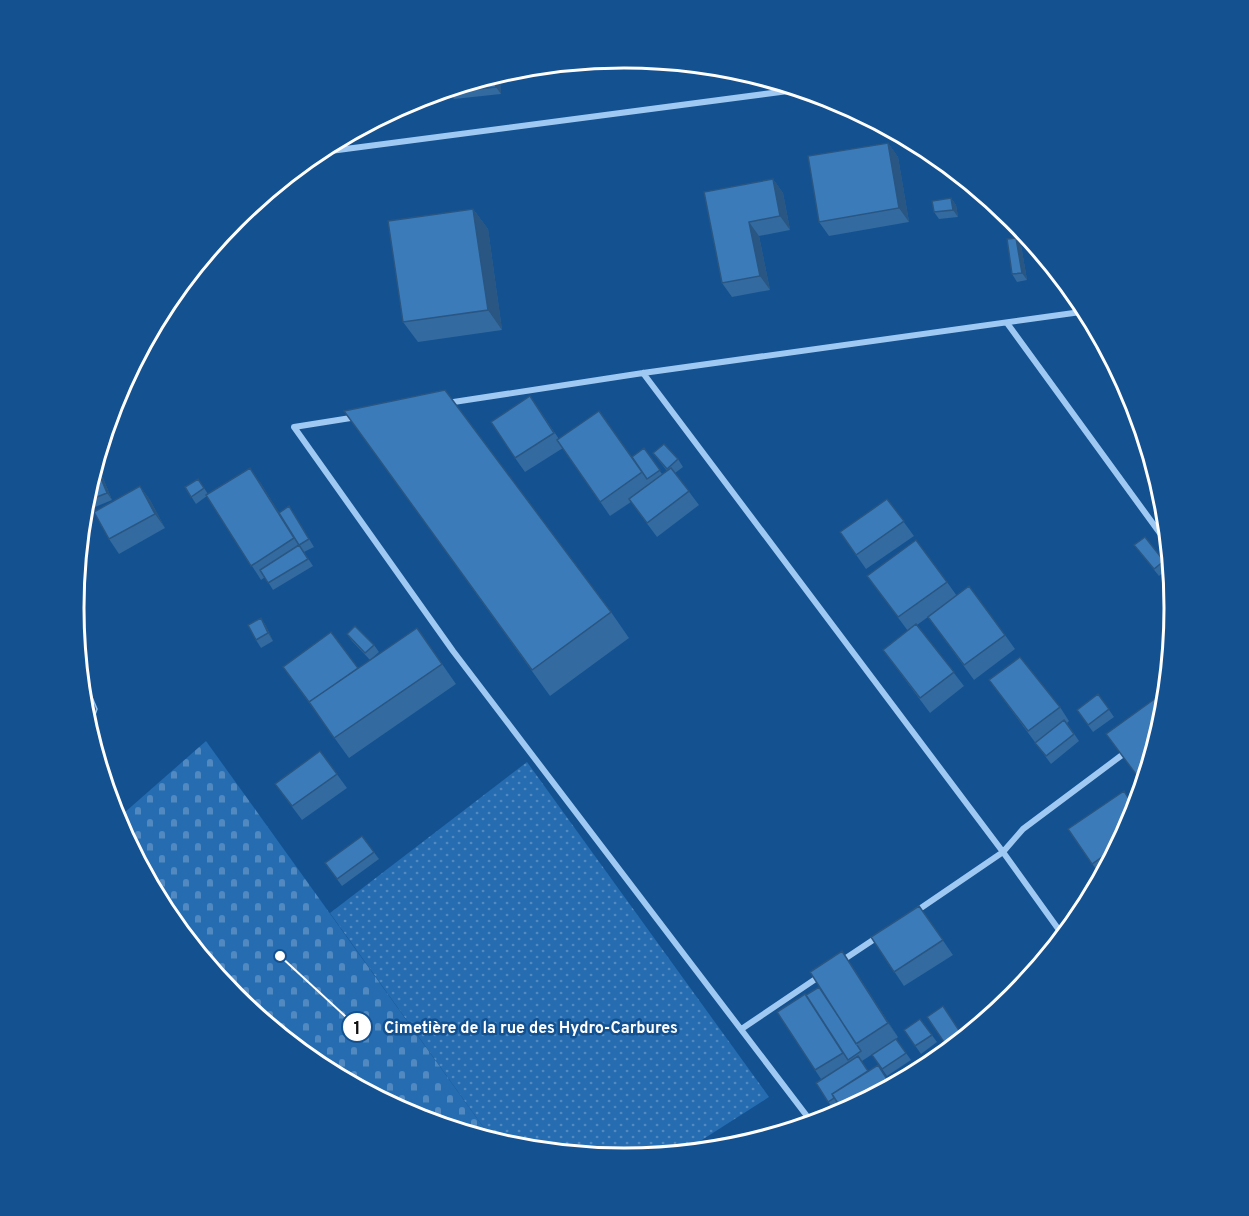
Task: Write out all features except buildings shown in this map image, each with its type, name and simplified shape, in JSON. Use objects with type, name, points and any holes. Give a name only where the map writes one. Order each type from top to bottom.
[{"type":"street","points":[[338,150],[783,92]]},
{"type":"street","points":[[434,405],[642,373],[1077,313]]},
{"type":"street","points":[[1007,323],[1159,532]]},
{"type":"street","points":[[642,373],[1003,852],[1059,929]]},
{"type":"street","points":[[364,416],[294,427],[453,651],[743,1028],[807,1116]]},
{"type":"street","points":[[907,918],[1003,852],[1023,829],[1134,746]]},
{"type":"street","points":[[743,1028],[887,931]]},
{"type":"green space","points":[[206,741],[485,1130],[451,1120],[385,1093],[324,1057],[268,1014],[218,964],[175,908],[156,878],[124,813]]},
{"type":"green space","points":[[527,762],[769,1097],[695,1144],[660,1147],[589,1147],[554,1144],[485,1130],[330,913]]},
{"type":"water","points":[[91,696],[97,709],[95,716]]},
{"type":"place","name":"Cimetière de la rue des Hydro-Carbures","points":[[280,956]]}]
